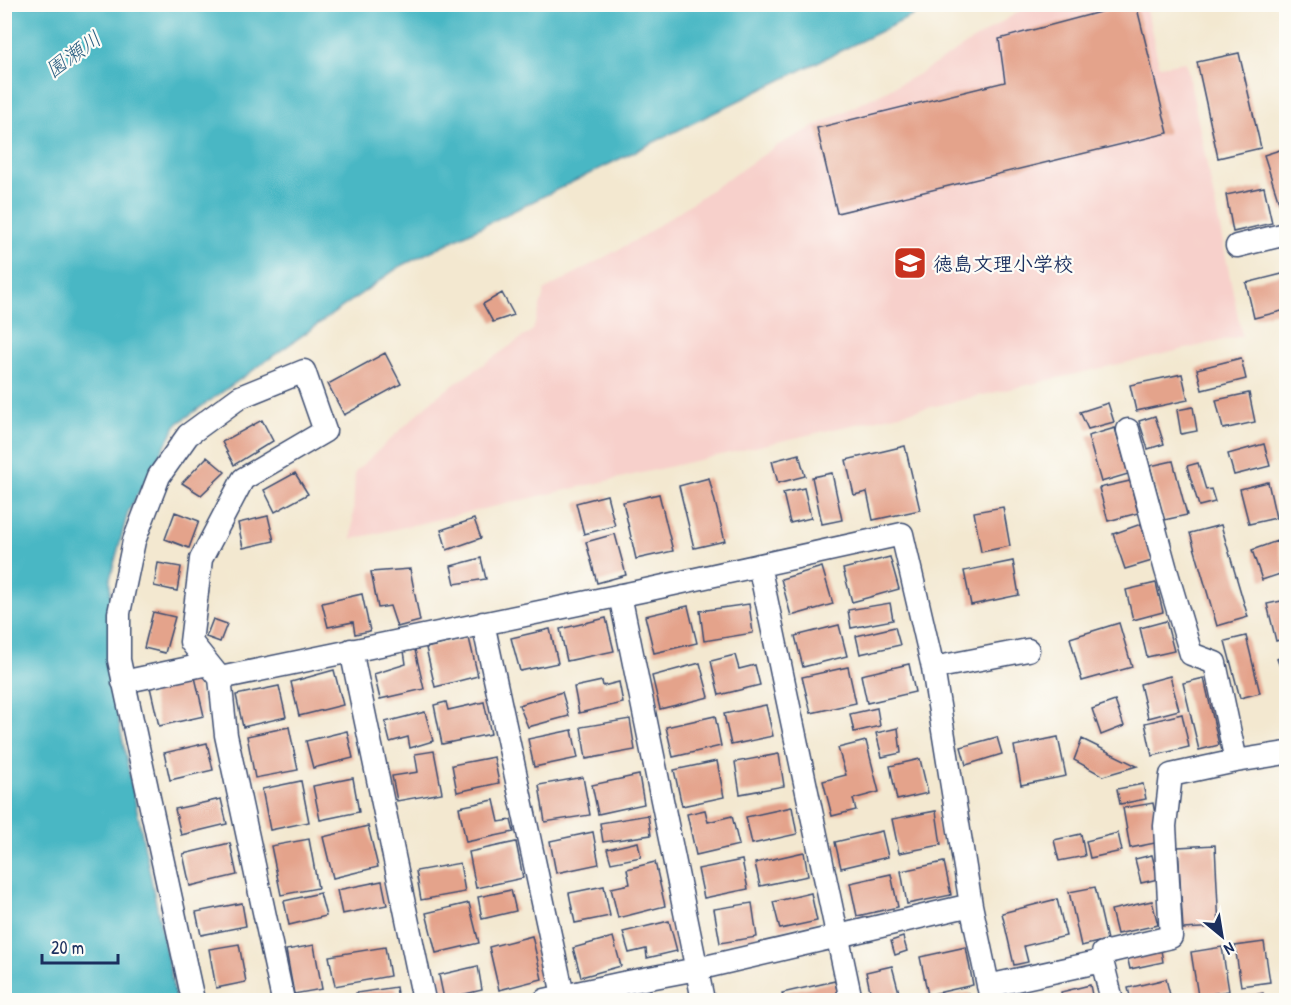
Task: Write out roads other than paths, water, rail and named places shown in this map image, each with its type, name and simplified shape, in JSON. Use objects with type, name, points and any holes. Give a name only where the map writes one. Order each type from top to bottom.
[{"type":"street","points":[[1237,246],[1287,234]]},
{"type":"street","points":[[193,1000],[123,682],[119,660],[119,613],[134,541],[159,476],[188,435],[240,397],[304,370],[326,431],[243,479],[201,559],[191,642],[214,671],[283,1000]]},
{"type":"street","points":[[1128,430],[1191,654],[1215,663],[1236,761]]},
{"type":"street","points":[[123,682],[351,650],[902,534],[933,668],[971,905],[989,993],[1102,961]]},
{"type":"street","points":[[759,565],[851,1000]]},
{"type":"street","points":[[620,595],[703,1000]]},
{"type":"street","points":[[483,623],[557,999],[971,905]]},
{"type":"street","points":[[351,650],[424,1000]]},
{"type":"street","points":[[933,668],[1028,650]]},
{"type":"street","points":[[1112,1000],[1102,961],[1103,953],[1171,937],[1166,826],[1172,775],[1287,753]]},
{"type":"water","name":"園瀬川","points":[[5,5],[934,5],[399,267],[177,424],[128,512],[110,579],[114,698],[176,1000],[5,1000]]},
{"type":"place","name":"徳島文理小学校","points":[[910,263]]}]
